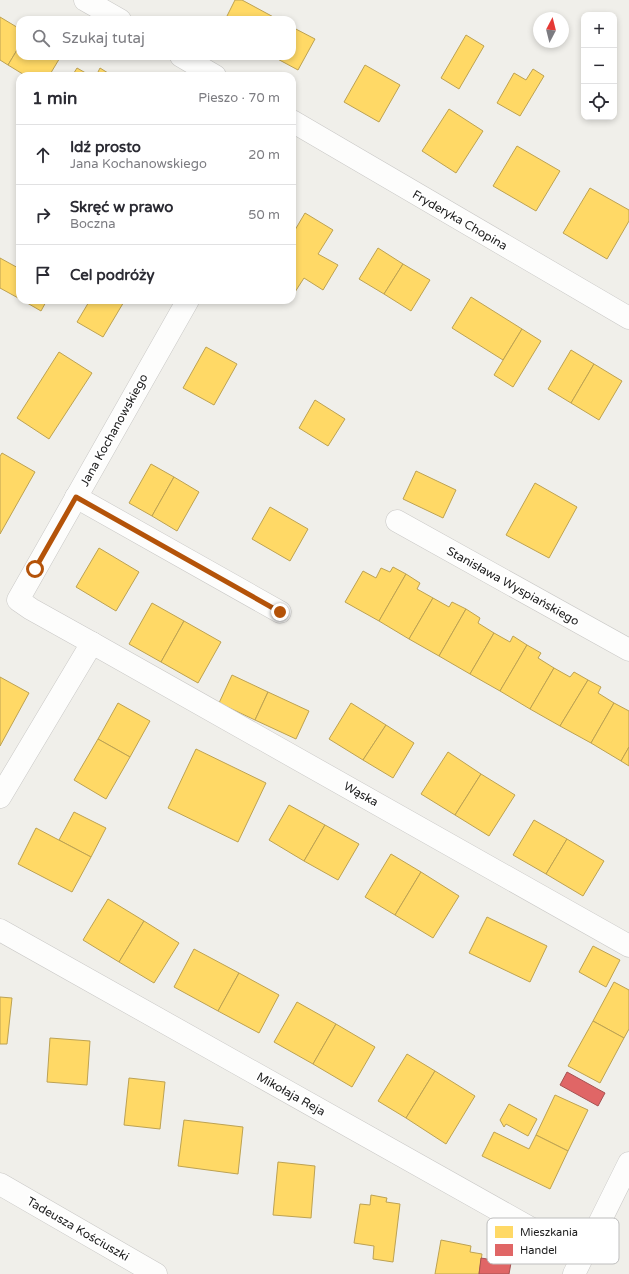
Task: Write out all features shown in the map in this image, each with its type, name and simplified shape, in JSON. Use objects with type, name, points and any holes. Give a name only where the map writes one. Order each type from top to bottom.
[{"type":"street","points":[[86,0],[113,16]]},
{"type":"street","points":[[188,60],[208,72]]},
{"type":"street","name":"Fryderyka Chopina","points":[[296,123],[629,318]]},
{"type":"street","name":"Jana Kochanowskiego","points":[[92,643],[31,609],[18,600],[186,304]]},
{"type":"street","points":[[76,497],[280,612]]},
{"type":"street","name":"Stanisława Wyspiańskiego","points":[[397,521],[629,650]]},
{"type":"street","points":[[0,797],[92,643]]},
{"type":"street","name":"Wąska","points":[[92,643],[629,946]]},
{"type":"street","name":"Mikołaja Reja","points":[[0,930],[495,1218]]},
{"type":"street","points":[[602,1218],[629,1163]]},
{"type":"street","name":"Tadeusza Kościuszki","points":[[0,1184],[156,1274]]},
{"type":"building: Mieszkania","points":[[235,0],[242,0],[272,16],[227,16]]},
{"type":"building: Mieszkania","points":[[0,17],[16,27],[16,52],[8,65],[0,60]]},
{"type":"building: Mieszkania","points":[[296,29],[315,39],[298,70],[279,60],[296,60]]},
{"type":"building: Mieszkania","points":[[466,35],[484,46],[459,89],[441,78]]},
{"type":"building: Mieszkania","points":[[16,52],[16,60],[59,60],[51,72],[19,72],[8,65]]},
{"type":"building: Mieszkania","points":[[365,65],[400,85],[379,122],[344,102]]},
{"type":"building: Mieszkania","points":[[77,68],[84,72],[74,72]]},
{"type":"building: Mieszkania","points":[[100,68],[106,72],[98,72]]},
{"type":"building: Mieszkania","points":[[533,69],[544,76],[520,116],[497,103],[514,73],[526,80]]},
{"type":"building: Mieszkania","points":[[449,109],[483,131],[456,173],[422,151]]},
{"type":"building: Mieszkania","points":[[517,146],[560,171],[536,211],[493,186]]},
{"type":"building: Mieszkania","points":[[590,188],[629,210],[629,221],[607,259],[563,233]]},
{"type":"building: Mieszkania","points":[[305,213],[333,230],[318,254],[338,265],[323,290],[304,278],[296,290],[296,228]]},
{"type":"building: Mieszkania","points":[[378,248],[403,264],[384,294],[359,279]]},
{"type":"building: Mieszkania","points":[[0,258],[16,267],[16,297],[0,288]]},
{"type":"building: Mieszkania","points":[[403,264],[430,280],[411,311],[384,294]]},
{"type":"building: Mieszkania","points":[[471,297],[522,329],[503,360],[452,328]]},
{"type":"building: Mieszkania","points":[[29,304],[45,304],[41,311]]},
{"type":"building: Mieszkania","points":[[88,304],[123,304],[103,337],[77,322]]},
{"type":"building: Mieszkania","points":[[522,329],[541,341],[513,387],[494,375]]},
{"type":"building: Mieszkania","points":[[206,347],[237,364],[214,405],[183,388]]},
{"type":"building: Mieszkania","points":[[571,350],[594,364],[571,403],[548,389]]},
{"type":"building: Mieszkania","points":[[59,352],[92,373],[49,439],[17,418]]},
{"type":"building: Mieszkania","points":[[594,364],[622,381],[599,420],[571,403]]},
{"type":"building: Mieszkania","points":[[315,400],[345,419],[328,446],[299,428]]},
{"type":"building: Mieszkania","points":[[2,453],[35,472],[0,534],[0,456]]},
{"type":"building: Mieszkania","points":[[151,464],[174,477],[152,516],[129,503]]},
{"type":"building: Mieszkania","points":[[416,471],[456,490],[443,518],[403,499]]},
{"type":"building: Mieszkania","points":[[174,477],[199,492],[177,531],[152,516]]},
{"type":"building: Mieszkania","points":[[535,483],[577,507],[549,558],[506,535]]},
{"type":"building: Mieszkania","points":[[270,507],[308,529],[290,561],[252,539]]},
{"type":"building: Mieszkania","points":[[99,548],[139,572],[116,611],[76,587]]},
{"type":"building: Mieszkania","points":[[393,567],[406,574],[379,621],[345,602],[363,571],[376,578],[381,568],[390,572]]},
{"type":"building: Mieszkania","points":[[406,574],[420,583],[417,589],[433,598],[409,639],[379,621]]},
{"type":"building: Mieszkania","points":[[433,598],[449,607],[452,602],[466,609],[439,656],[409,639]]},
{"type":"building: Mieszkania","points":[[152,603],[184,621],[161,662],[129,644]]},
{"type":"building: Mieszkania","points":[[466,609],[480,618],[478,623],[494,633],[470,674],[439,656]]},
{"type":"building: Mieszkania","points":[[184,621],[221,642],[198,683],[161,662]]},
{"type":"building: Mieszkania","points":[[494,633],[510,642],[513,636],[527,645],[500,691],[470,674]]},
{"type":"building: Mieszkania","points":[[527,645],[541,653],[538,658],[554,668],[530,709],[500,691]]},
{"type":"building: Mieszkania","points":[[554,668],[570,677],[574,672],[588,680],[560,726],[530,709]]},
{"type":"building: Mieszkania","points":[[232,675],[268,692],[255,720],[219,703]]},
{"type":"building: Mieszkania","points":[[0,677],[29,693],[0,746]]},
{"type":"building: Mieszkania","points":[[588,680],[601,687],[598,693],[614,703],[591,743],[560,726]]},
{"type":"building: Mieszkania","points":[[268,692],[309,711],[296,739],[255,720]]},
{"type":"building: Mieszkania","points":[[118,703],[150,721],[130,757],[98,739]]},
{"type":"building: Mieszkania","points":[[351,703],[386,725],[363,760],[329,739]]},
{"type":"building: Mieszkania","points":[[614,703],[629,711],[629,747],[621,761],[591,743]]},
{"type":"building: Mieszkania","points":[[386,725],[414,743],[393,778],[363,760]]},
{"type":"building: Mieszkania","points":[[98,739],[130,757],[106,799],[74,780]]},
{"type":"building: Mieszkania","points":[[629,747],[629,766],[621,761]]},
{"type":"building: Mieszkania","points":[[196,749],[266,783],[238,842],[168,808]]},
{"type":"building: Mieszkania","points":[[448,752],[481,774],[455,815],[421,794]]},
{"type":"building: Mieszkania","points":[[481,774],[515,795],[489,836],[455,815]]},
{"type":"building: Mieszkania","points":[[289,805],[325,825],[304,861],[269,840]]},
{"type":"building: Mieszkania","points":[[74,812],[106,828],[91,857],[59,840]]},
{"type":"building: Mieszkania","points":[[534,820],[567,839],[546,874],[513,855]]},
{"type":"building: Mieszkania","points":[[325,825],[359,844],[338,880],[304,861]]},
{"type":"building: Mieszkania","points":[[36,828],[91,857],[72,892],[18,864]]},
{"type":"building: Mieszkania","points":[[567,839],[604,861],[583,896],[546,874]]},
{"type":"building: Mieszkania","points":[[391,854],[421,872],[395,915],[365,897]]},
{"type":"building: Mieszkania","points":[[421,872],[459,896],[433,938],[395,915]]},
{"type":"building: Mieszkania","points":[[108,899],[144,921],[119,962],[83,940]]},
{"type":"building: Mieszkania","points":[[487,917],[547,946],[530,982],[469,953]]},
{"type":"building: Mieszkania","points":[[144,921],[179,943],[154,983],[119,962]]},
{"type":"building: Mieszkania","points":[[593,946],[620,960],[606,987],[579,972]]},
{"type":"building: Mieszkania","points":[[194,949],[239,973],[218,1011],[174,987]]},
{"type":"building: Mieszkania","points":[[239,973],[279,995],[259,1033],[218,1011]]},
{"type":"building: Mieszkania","points":[[614,982],[629,990],[629,1029],[624,1038],[593,1021]]},
{"type":"building: Mieszkania","points":[[0,997],[12,998],[7,1044],[0,1044]]},
{"type":"building: Mieszkania","points":[[297,1002],[336,1024],[313,1064],[274,1042]]},
{"type":"building: Mieszkania","points":[[593,1021],[624,1038],[600,1083],[568,1066]]},
{"type":"building: Mieszkania","points":[[336,1024],[375,1047],[352,1087],[313,1064]]},
{"type":"building: Mieszkania","points":[[50,1038],[90,1041],[87,1085],[47,1082]]},
{"type":"building: Mieszkania","points":[[407,1054],[435,1071],[406,1118],[378,1101]]},
{"type":"building: Mieszkania","points":[[435,1071],[475,1096],[446,1144],[406,1118]]},
{"type":"building: Mieszkania","points":[[129,1078],[165,1082],[160,1129],[124,1125]]},
{"type":"building: Mieszkania","points":[[555,1095],[588,1110],[568,1151],[536,1135]]},
{"type":"building: Mieszkania","points":[[509,1104],[537,1119],[528,1136],[506,1124],[504,1127],[500,1120]]},
{"type":"building: Mieszkania","points":[[184,1120],[243,1127],[238,1174],[178,1166]]},
{"type":"building: Mieszkania","points":[[494,1132],[529,1149],[536,1135],[568,1151],[550,1189],[482,1156]]},
{"type":"building: Mieszkania","points":[[278,1162],[315,1166],[311,1218],[273,1215]]},
{"type":"building: Mieszkania","points":[[371,1195],[387,1198],[386,1202],[400,1204],[393,1262],[373,1259],[374,1246],[354,1243],[360,1204],[370,1205]]},
{"type":"building: Mieszkania","points":[[441,1240],[471,1246],[470,1252],[482,1254],[479,1274],[435,1274]]},
{"type":"building: Handel","points":[[567,1072],[605,1093],[598,1106],[560,1085]]},
{"type":"building: Handel","points":[[481,1258],[487,1259],[487,1264],[511,1264],[509,1274],[479,1274]]},
{"type":"route","points":[[35,569],[76,497],[280,612]]}]
